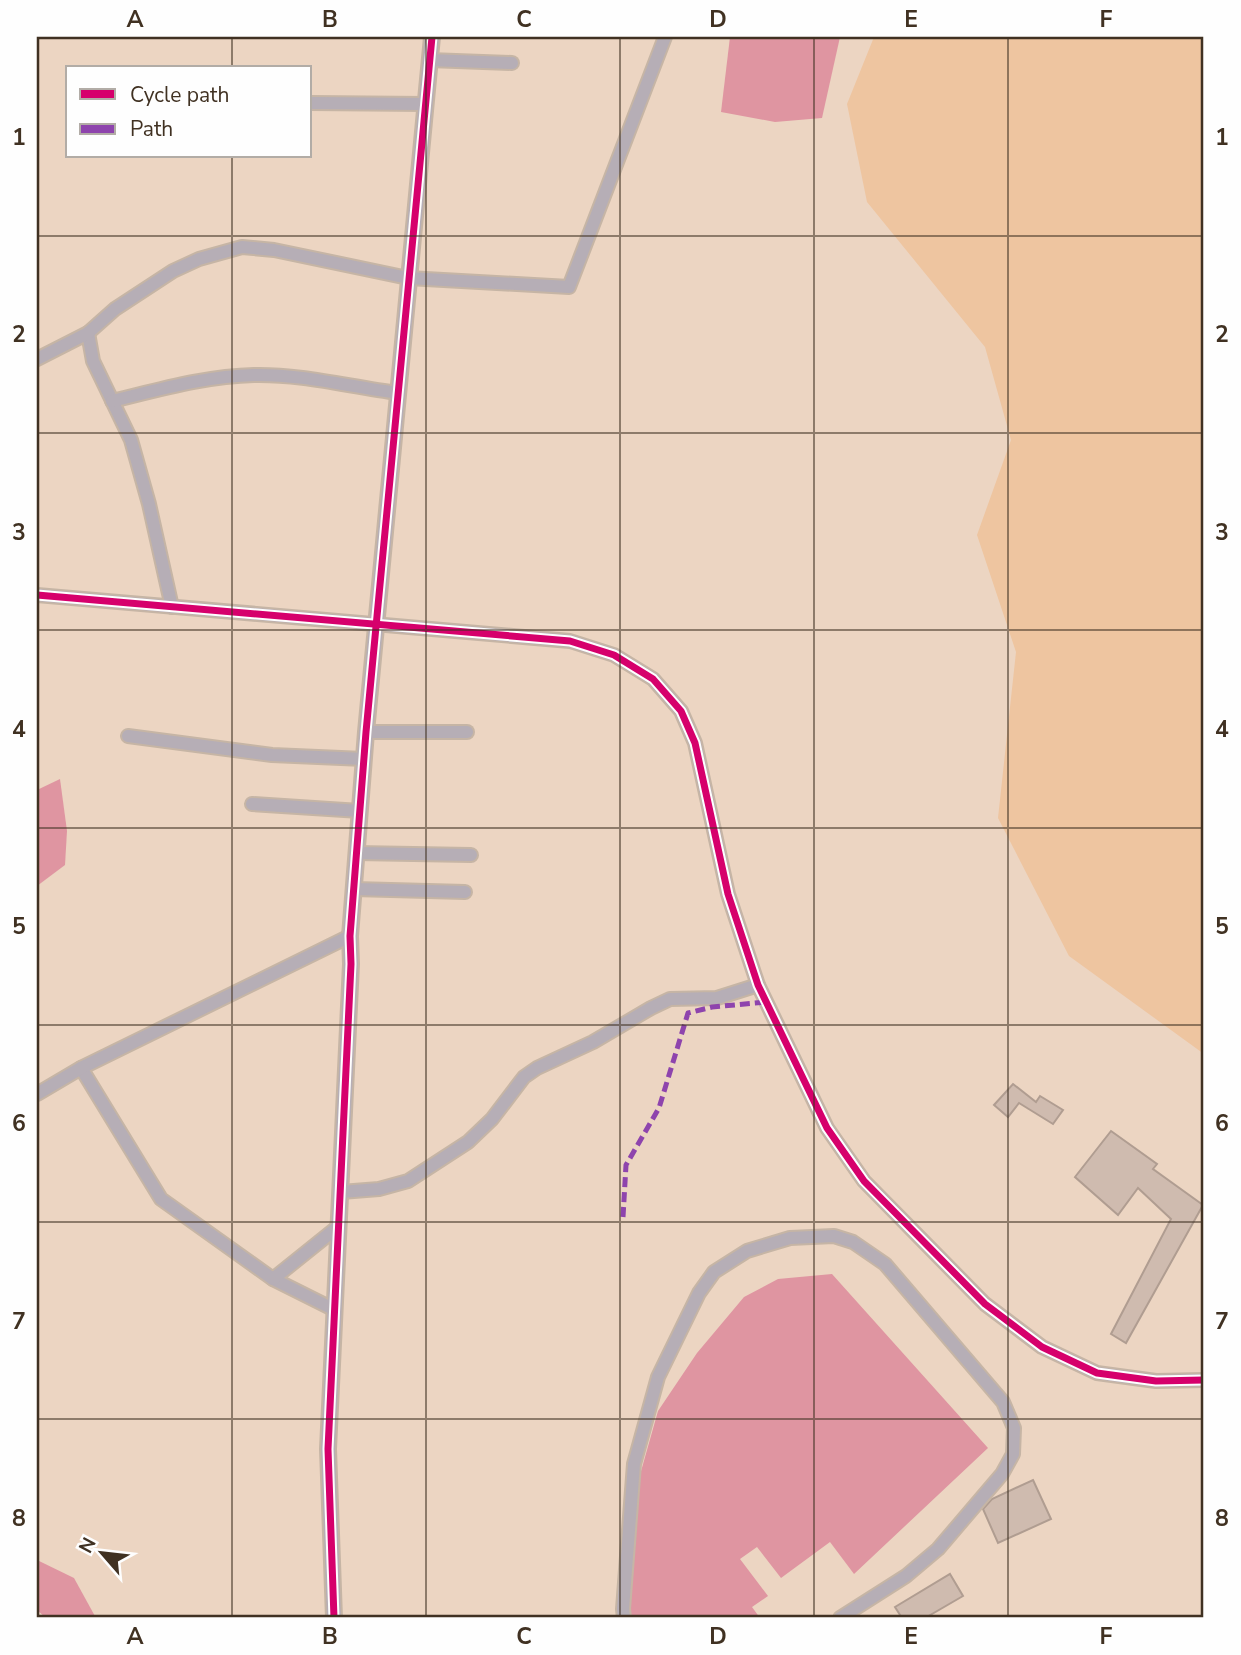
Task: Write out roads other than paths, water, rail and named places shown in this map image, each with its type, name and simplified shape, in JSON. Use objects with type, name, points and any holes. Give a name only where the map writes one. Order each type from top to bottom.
[{"type":"street","points":[[334,1618],[328,1448],[351,964],[350,936],[366,732],[432,37]]},
{"type":"street","points":[[37,359],[89,333],[115,309],[173,271],[198,259],[242,247],[274,250],[408,278],[569,287],[665,37]]},
{"type":"street","points":[[429,60],[512,63]]},
{"type":"street","points":[[312,103],[425,103]]},
{"type":"street","points":[[89,333],[93,360],[131,440],[149,504],[172,607]]},
{"type":"street","points":[[112,401],[182,384],[254,375],[330,381],[398,393]]},
{"type":"street","points":[[37,595],[569,641],[614,655],[653,679],[681,711],[695,743],[728,894],[758,985],[827,1128],[864,1181],[985,1304],[1042,1347],[1097,1373],[1156,1381],[1204,1380]]},
{"type":"street","points":[[366,732],[467,732]]},
{"type":"street","points":[[128,736],[272,755],[364,759]]},
{"type":"street","points":[[252,804],[360,811]]},
{"type":"street","points":[[356,853],[471,855]]},
{"type":"street","points":[[354,889],[465,892]]},
{"type":"street","points":[[37,1094],[80,1068],[350,936]]},
{"type":"street","points":[[341,1192],[379,1189],[408,1181],[468,1142],[492,1119],[524,1077],[537,1068],[593,1042],[650,1007],[670,999],[717,998],[758,985]]},
{"type":"street","points":[[80,1068],[161,1199],[273,1279],[335,1310]]},
{"type":"street","points":[[273,1279],[339,1226]]},
{"type":"street","points":[[624,1618],[634,1464],[658,1377],[699,1293],[713,1272],[747,1251],[790,1238],[834,1236],[853,1242],[885,1264],[1003,1402],[1014,1428],[1013,1454],[1002,1474],[938,1549],[906,1576],[840,1618]]}]
